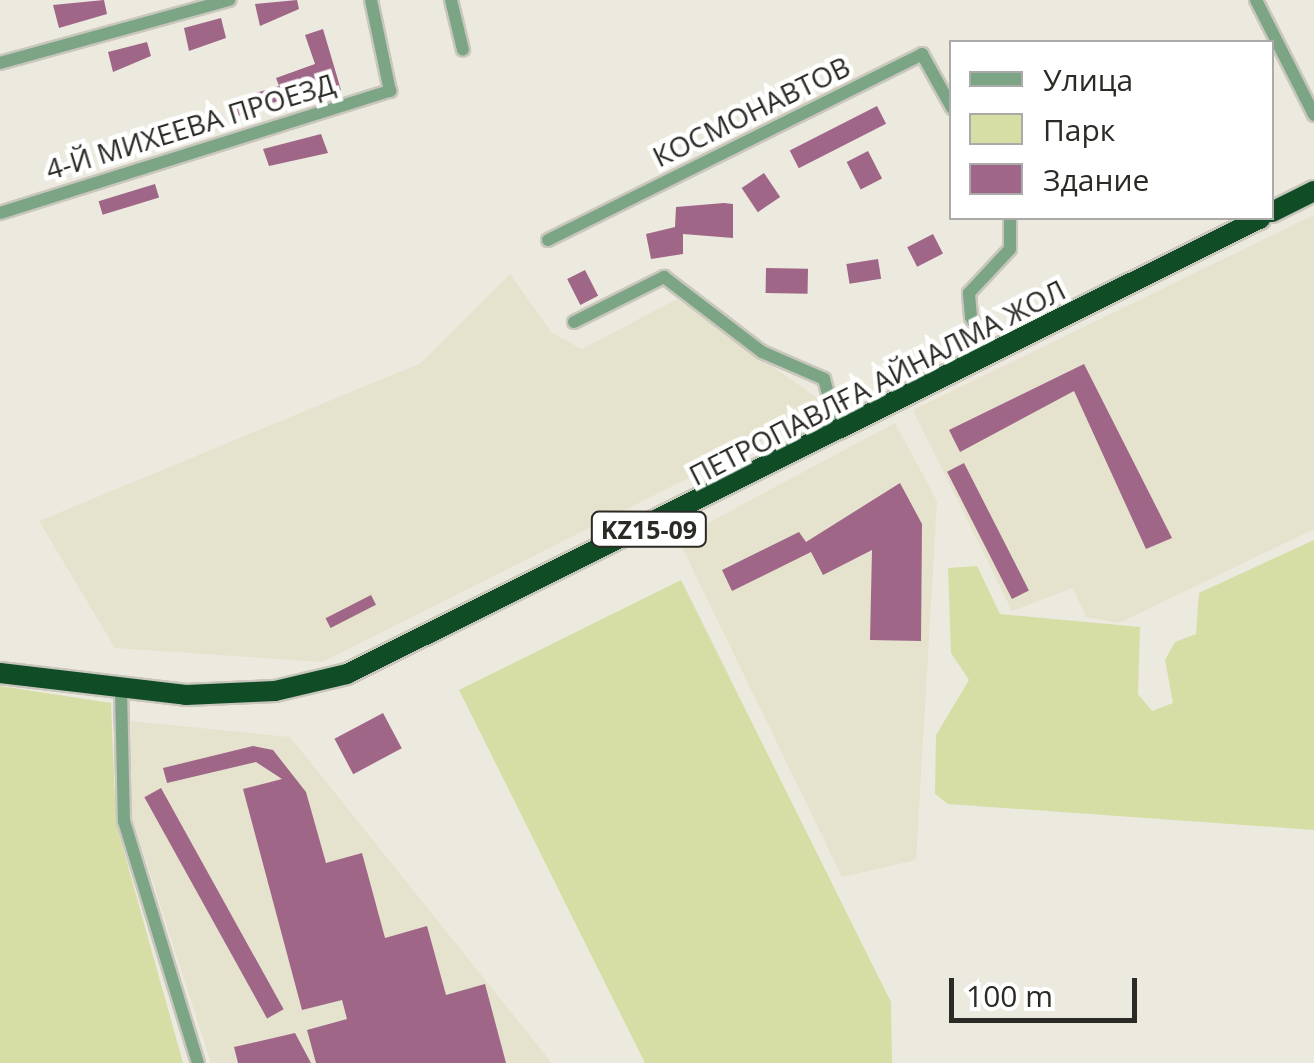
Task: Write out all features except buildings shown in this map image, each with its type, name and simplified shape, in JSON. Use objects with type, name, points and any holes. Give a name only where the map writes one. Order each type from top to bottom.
[{"type":"highway","points":[[1274,211],[1314,191]]},
{"type":"highway","name":"ПЕТРОПАВЛҒА АЙНАЛМА ЖОЛ","points":[[0,673],[121,691],[274,691],[346,674],[839,432],[1257,220]]},
{"type":"street","points":[[0,62],[229,0]]},
{"type":"street","name":"4-Й МИХЕЕВА ПРОЕЗД","points":[[0,212],[394,88],[371,0]]},
{"type":"street","points":[[451,0],[463,50]]},
{"type":"street","points":[[1256,0],[1314,115]]},
{"type":"street","name":"КОСМОНАВТОВ","points":[[548,240],[922,54],[949,103]]},
{"type":"street","points":[[992,354],[971,317],[969,294],[1010,250],[1010,220]]},
{"type":"street","points":[[574,322],[664,277],[762,352],[824,379],[839,432]]},
{"type":"street","points":[[121,691],[124,821],[198,1063]]},
{"type":"shaded area","points":[[1314,215],[1314,529],[1119,623],[1086,617],[1073,588],[1012,611],[913,410]]},
{"type":"shaded area","points":[[510,274],[552,333],[582,349],[677,299],[830,407],[322,662],[115,648],[39,521],[421,363]]},
{"type":"shaded area","points":[[895,423],[937,501],[916,860],[842,877],[678,539]]},
{"type":"shaded area","points":[[130,721],[290,737],[552,1063],[211,1063],[132,817]]},
{"type":"green space","points":[[1314,540],[1314,830],[948,804],[935,794],[936,735],[969,680],[951,653],[948,568],[977,566],[1000,614],[1140,627],[1138,694],[1152,711],[1173,703],[1165,660],[1175,642],[1196,634],[1199,593]]},
{"type":"green space","points":[[681,580],[891,1002],[892,1063],[645,1063],[459,690]]},
{"type":"green space","points":[[0,686],[111,703],[116,823],[183,1063],[0,1063]]}]
